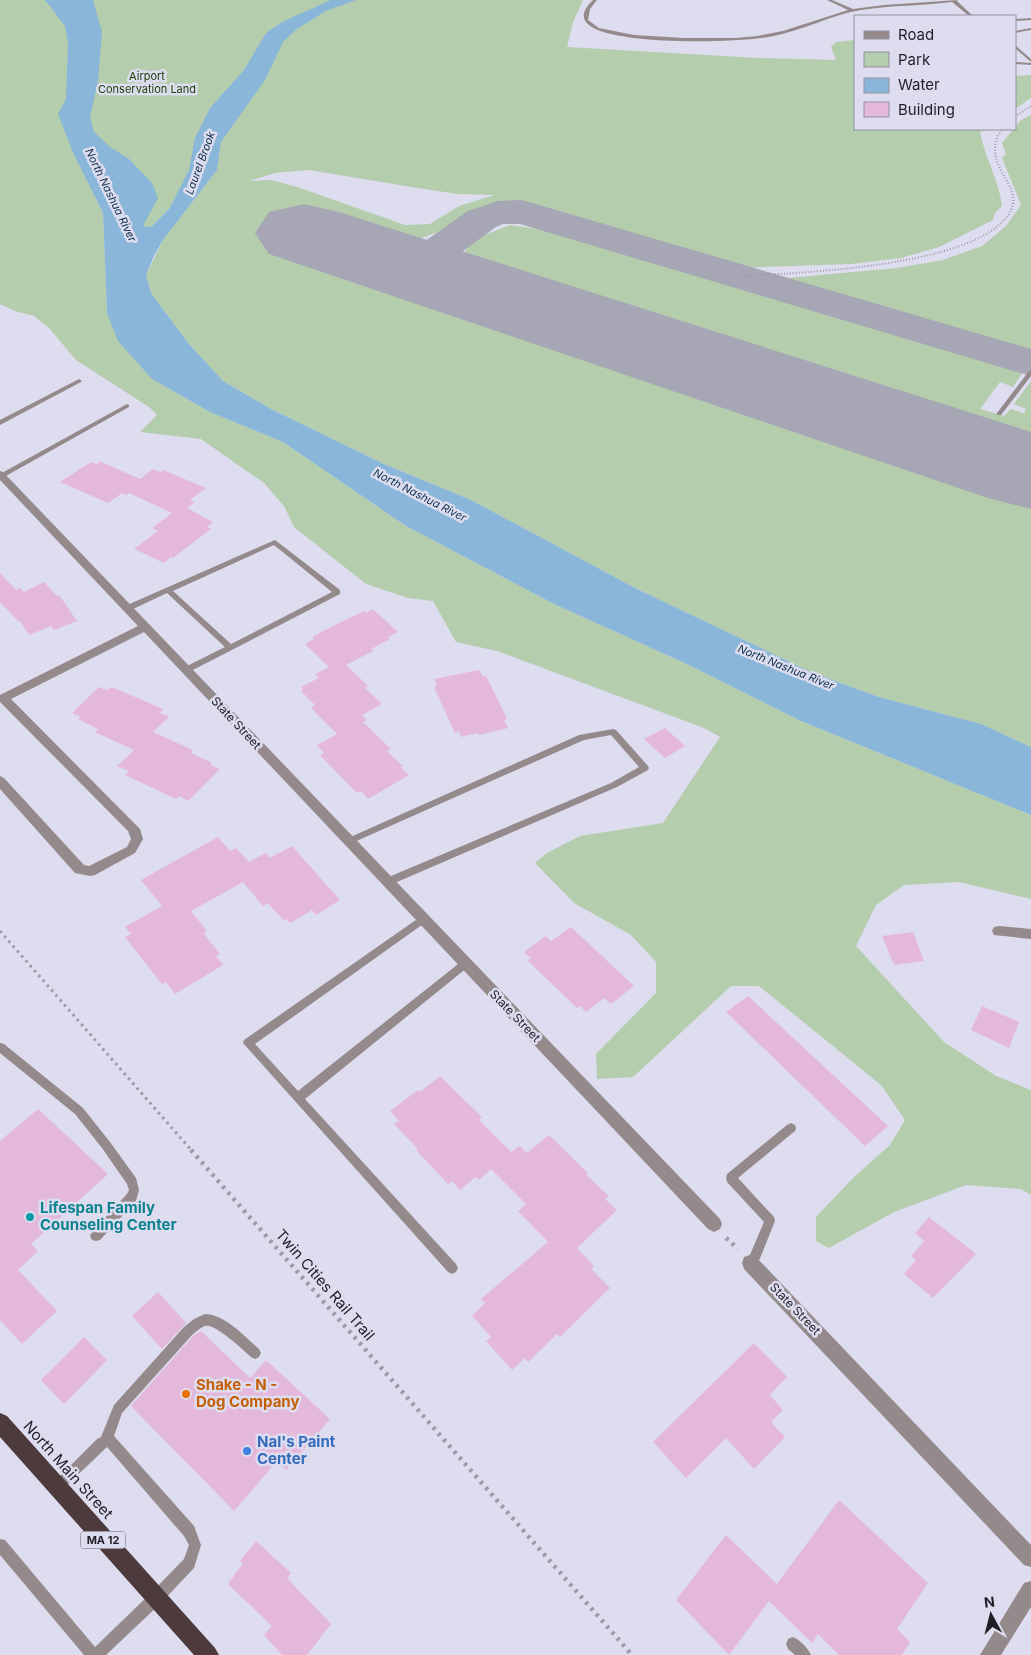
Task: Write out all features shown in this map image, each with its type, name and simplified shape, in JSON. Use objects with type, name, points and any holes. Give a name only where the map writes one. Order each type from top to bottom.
[{"type":"highway","name":"North Main Street","points":[[2,1431],[57,1487],[208,1655]]},
{"type":"street","name":"State Street","points":[[1,475],[714,1224]]},
{"type":"street","points":[[0,781],[80,868],[90,871],[131,850],[137,839],[134,829],[1,699],[145,627]]},
{"type":"street","points":[[999,930],[1031,934]]},
{"type":"street","name":"State Street","points":[[751,1264],[1031,1558]]},
{"type":"street","points":[[990,1655],[1031,1590]]},
{"type":"lane","points":[[596,0],[585,14],[586,20],[591,25],[598,29],[617,33],[660,37],[764,37],[851,10],[954,0],[969,15]]},
{"type":"lane","points":[[830,0],[851,10]]},
{"type":"lane","points":[[1016,20],[1031,19]]},
{"type":"lane","points":[[1016,32],[1031,29]]},
{"type":"lane","points":[[1016,47],[1031,62]]},
{"type":"lane","points":[[1016,63],[1031,62]]},
{"type":"lane","points":[[999,414],[1031,372]]},
{"type":"lane","points":[[0,423],[79,381]]},
{"type":"lane","points":[[1,475],[127,406]]},
{"type":"lane","points":[[128,608],[275,542],[338,592],[186,670]]},
{"type":"lane","points":[[168,590],[230,647]]},
{"type":"lane","points":[[349,841],[582,737],[614,732],[644,768],[614,785],[387,882]]},
{"type":"lane","points":[[423,919],[248,1043],[452,1268]]},
{"type":"lane","points":[[298,1098],[466,964]]},
{"type":"lane","points":[[2,1052],[79,1110],[132,1182],[134,1190],[132,1198],[96,1236]]},
{"type":"lane","points":[[751,1264],[770,1221],[731,1178],[791,1128]]},
{"type":"lane","points":[[57,1487],[106,1440],[118,1409],[188,1331],[199,1323],[205,1320],[215,1321],[255,1353]]},
{"type":"lane","points":[[0,1545],[95,1655],[156,1598],[188,1563],[195,1546],[193,1538],[113,1442],[106,1440]]},
{"type":"lane","points":[[793,1644],[804,1655]]},
{"type":"path","points":[[1016,116],[1031,106]]},
{"type":"path","points":[[739,276],[883,264],[927,255],[980,237],[1009,217],[1013,207],[1007,183],[992,148],[993,142],[1001,130]]},
{"type":"path","name":"Twin Cities Rail Trail","points":[[0,931],[632,1655]]},
{"type":"path","points":[[714,1224],[751,1264]]},
{"type":"green space","name":"Airport Conservation Land","points":[[0,0],[583,0],[573,22],[567,47],[759,58],[836,60],[831,47],[836,42],[854,40],[854,130],[985,130],[980,132],[998,187],[1002,206],[995,213],[993,220],[939,247],[901,258],[851,264],[736,268],[536,208],[515,206],[483,211],[443,230],[403,245],[322,219],[282,246],[1031,498],[1031,747],[981,724],[879,697],[813,673],[637,589],[471,500],[384,464],[271,409],[223,381],[189,344],[151,293],[146,275],[163,240],[217,170],[193,152],[190,170],[169,209],[151,227],[143,227],[73,152],[103,213],[107,313],[152,379],[210,412],[283,442],[406,526],[552,603],[691,666],[801,721],[1031,815],[1031,899],[959,882],[904,885],[876,905],[856,946],[944,1042],[996,1076],[1031,1090],[1031,1195],[1021,1189],[966,1185],[894,1212],[829,1248],[816,1241],[816,1217],[853,1178],[890,1145],[905,1120],[881,1085],[759,986],[731,986],[633,1077],[597,1079],[596,1054],[656,993],[656,962],[631,935],[574,903],[535,863],[547,853],[580,836],[663,823],[720,737],[704,728],[497,651],[456,642],[433,601],[408,598],[366,584],[294,527],[284,506],[264,483],[201,439],[140,432],[157,415],[149,407],[76,360],[49,328],[34,316],[15,311],[0,304]],"holes":[[[309,170],[458,194],[495,195],[459,206],[430,224],[405,225],[272,180],[249,181],[275,173]]]},
{"type":"green space","points":[[1031,75],[1031,98],[1016,108],[1016,76]]},
{"type":"green space","points":[[1031,115],[1031,355],[777,279],[897,268],[943,260],[982,246],[1006,226],[1021,205],[1002,158],[1006,154],[1002,143],[1013,130],[1016,130],[1016,126],[1021,120]]},
{"type":"green space","points":[[510,225],[559,232],[670,262],[1025,369],[1013,387],[1000,382],[980,409],[1004,416],[1011,409],[1024,413],[1026,409],[1014,404],[1031,381],[1031,447],[458,263],[472,240]]},
{"type":"water","points":[[45,0],[93,0],[102,32],[98,81],[90,117],[94,132],[110,147],[128,158],[152,183],[158,198],[143,226],[151,227],[169,209],[189,170],[195,138],[210,108],[244,70],[266,33],[284,21],[331,0],[356,0],[326,11],[297,29],[283,42],[265,80],[221,142],[217,170],[163,240],[154,256],[146,275],[151,293],[189,344],[223,381],[271,409],[384,464],[471,500],[637,589],[813,673],[879,697],[981,724],[1031,747],[1031,815],[801,721],[691,666],[552,603],[406,526],[283,442],[210,412],[152,379],[118,341],[107,313],[103,213],[74,155],[58,114],[66,99],[68,42],[65,26]]},
{"type":"building","points":[[99,461],[140,479],[153,469],[160,472],[163,470],[206,488],[190,500],[195,502],[187,508],[213,522],[207,527],[211,529],[164,563],[134,549],[158,531],[152,528],[172,513],[129,493],[127,495],[122,493],[108,503],[60,482],[91,462],[98,465]]},
{"type":"building","points":[[0,573],[16,590],[20,588],[24,592],[44,582],[57,596],[59,595],[77,621],[54,630],[51,626],[29,635],[20,621],[0,602]]},
{"type":"building","points":[[373,609],[398,632],[388,637],[390,639],[371,649],[373,651],[346,665],[368,686],[365,688],[382,704],[362,715],[367,720],[363,722],[391,749],[387,751],[403,766],[400,767],[409,775],[368,799],[361,791],[357,793],[320,755],[324,753],[317,745],[337,734],[311,708],[315,705],[301,691],[303,689],[301,687],[319,678],[315,674],[329,667],[305,644],[314,639],[312,637],[333,626],[364,611],[366,613]]},
{"type":"building","points":[[479,670],[483,677],[486,676],[507,719],[504,720],[508,728],[461,737],[459,731],[455,733],[434,687],[437,686],[434,679]]},
{"type":"building","points":[[99,687],[107,690],[112,687],[163,709],[160,713],[169,717],[153,732],[193,750],[191,753],[220,769],[188,801],[179,796],[176,799],[125,775],[129,771],[117,766],[134,750],[95,732],[98,729],[78,719],[81,717],[72,713]]},
{"type":"building","points":[[665,728],[685,746],[665,758],[644,739]]},
{"type":"building","points":[[218,837],[230,851],[236,848],[249,862],[266,853],[270,858],[292,846],[340,900],[316,915],[312,910],[290,923],[287,919],[284,921],[268,903],[263,906],[243,882],[191,911],[207,931],[204,934],[220,954],[216,956],[223,965],[175,994],[166,982],[162,984],[125,937],[131,934],[125,927],[162,906],[141,880]]},
{"type":"building","points":[[571,927],[634,986],[611,1004],[604,998],[586,1012],[580,1006],[577,1008],[527,960],[531,958],[524,952],[546,936],[551,941]]},
{"type":"building","points":[[913,932],[924,961],[894,965],[882,936]]},
{"type":"building","points":[[748,996],[888,1126],[865,1146],[726,1012]]},
{"type":"building","points":[[982,1006],[1019,1022],[1009,1048],[971,1030]]},
{"type":"building","points":[[440,1076],[482,1117],[479,1120],[511,1152],[520,1146],[527,1153],[549,1135],[588,1173],[586,1175],[609,1196],[605,1199],[617,1210],[577,1248],[594,1266],[591,1269],[610,1288],[560,1337],[557,1334],[528,1362],[525,1358],[512,1370],[486,1341],[491,1337],[472,1316],[485,1303],[481,1299],[548,1242],[518,1211],[526,1204],[491,1169],[479,1180],[475,1177],[460,1190],[452,1181],[448,1184],[394,1124],[399,1121],[390,1111],[418,1090],[420,1092]]},
{"type":"building","name":"Lifespan Family Counseling Center","points":[[38,1109],[108,1174],[31,1244],[38,1251],[18,1270],[57,1311],[22,1344],[0,1320],[0,1141]]},
{"type":"building","points":[[929,1217],[976,1254],[933,1298],[904,1274],[916,1260],[911,1256],[924,1241],[915,1233]]},
{"type":"building","points":[[158,1292],[186,1323],[162,1349],[132,1316]]},
{"type":"building","points":[[201,1331],[250,1378],[266,1360],[330,1419],[286,1470],[277,1461],[234,1511],[131,1406],[193,1336]]},
{"type":"building","points":[[84,1337],[107,1360],[64,1404],[41,1380]]},
{"type":"building","points":[[754,1343],[787,1377],[770,1395],[783,1410],[771,1422],[785,1437],[754,1469],[726,1438],[686,1478],[653,1442]]},
{"type":"building","points":[[839,1500],[928,1583],[897,1629],[910,1642],[902,1655],[839,1655],[818,1634],[812,1643],[769,1601],[729,1655],[676,1600],[726,1535],[777,1584]]},
{"type":"building","points":[[256,1541],[291,1573],[287,1578],[331,1624],[307,1655],[282,1655],[264,1635],[272,1626],[228,1584],[243,1563],[240,1561]]},
{"type":"taxiway","points":[[412,269],[482,219],[498,213],[522,212],[1031,363]]},
{"type":"runway","points":[[304,233],[1031,472]]},
{"type":"place","name":"Lifespan Family Counseling Center","points":[[30,1217]]},
{"type":"place","name":"Shake - N - Dog Company","points":[[186,1394]]},
{"type":"place","name":"Nal's Paint Center","points":[[247,1451]]},
{"type":"water label","name":"Laurel Brook","points":[[200,163]]},
{"type":"water label","name":"North Nashua River","points":[[111,195]]},
{"type":"water label","name":"North Nashua River","points":[[420,495]]},
{"type":"water label","name":"North Nashua River","points":[[786,667]]}]
